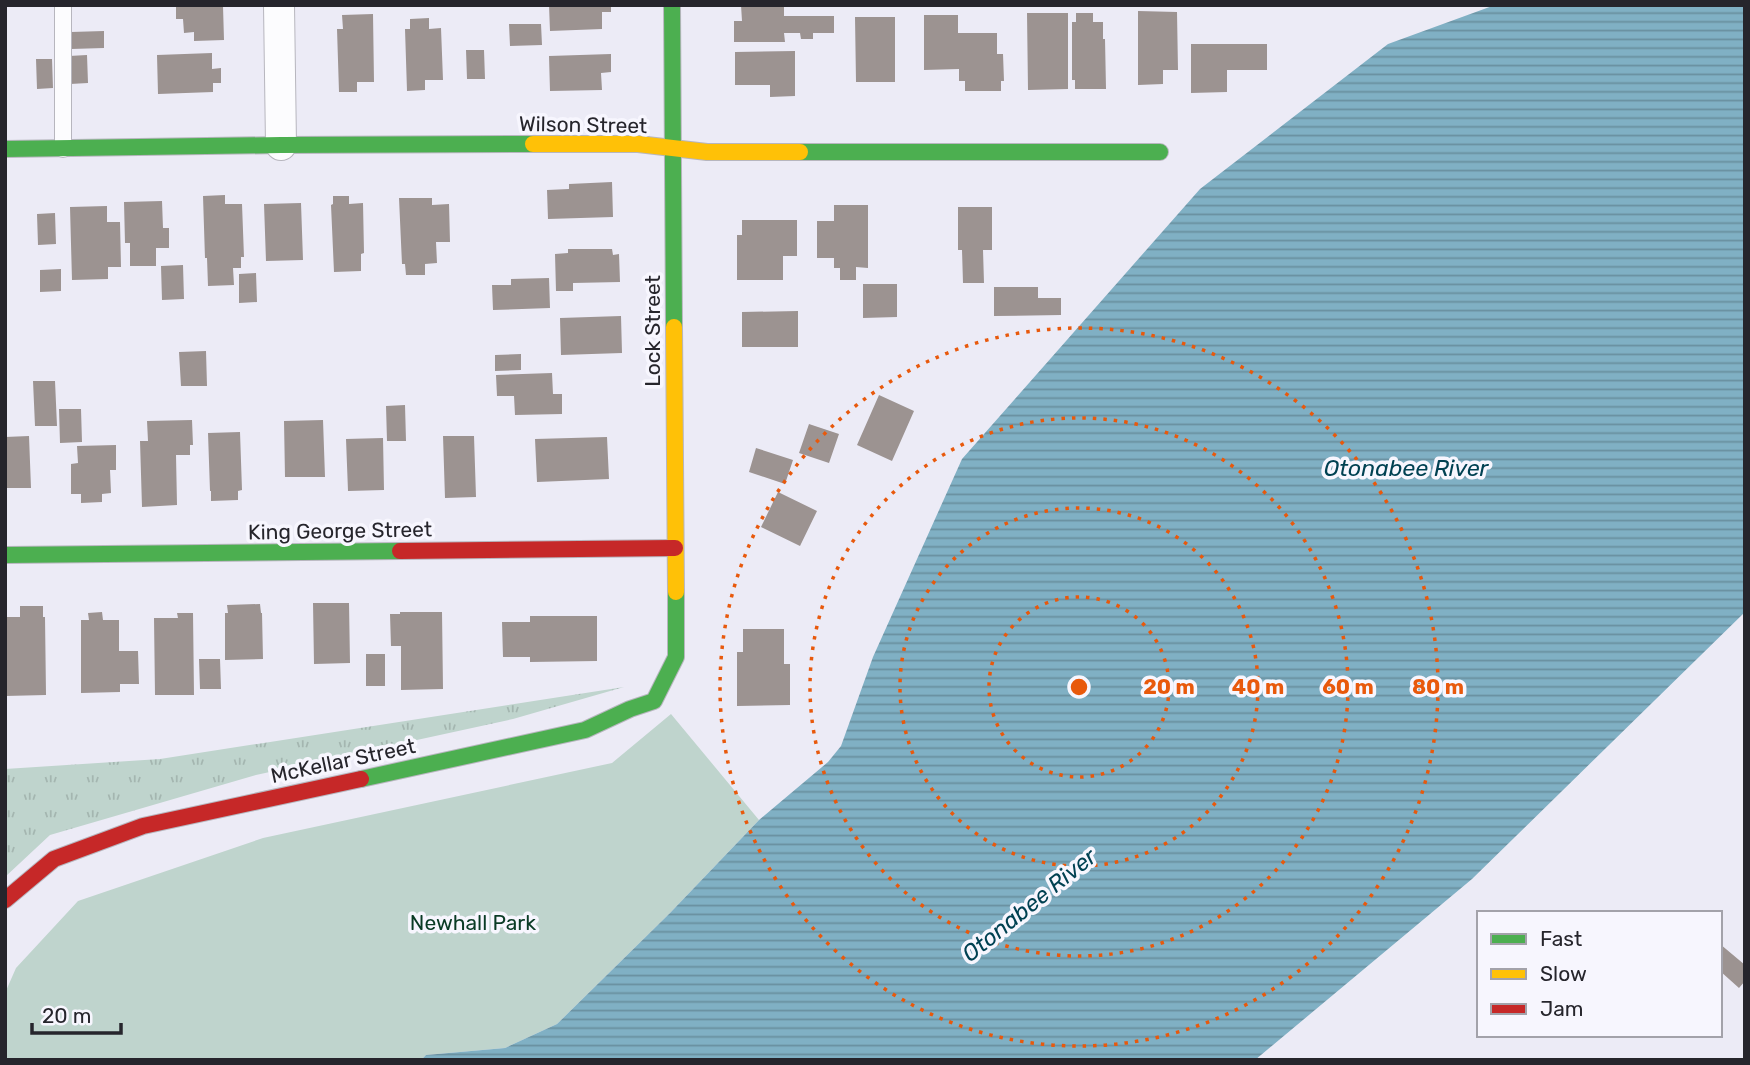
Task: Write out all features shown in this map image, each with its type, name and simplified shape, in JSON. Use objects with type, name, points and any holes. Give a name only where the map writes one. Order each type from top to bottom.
[{"type":"street","points":[[279,5],[281,145]]},
{"type":"street","name":"Lock Street","points":[[672,5],[676,657]]},
{"type":"street","name":"Wilson Street","points":[[5,149],[638,144],[708,152],[1160,152]]},
{"type":"street","name":"King George Street","points":[[5,555],[675,548]]},
{"type":"street","name":"McKellar Street","points":[[5,900],[54,859],[143,827],[584,730],[654,701],[676,657]]},
{"type":"lane","points":[[63,5],[63,149]]},
{"type":"green space","points":[[624,687],[513,719],[256,775],[50,835],[5,877],[5,769],[160,759]]},
{"type":"green space","name":"Newhall Park","points":[[671,714],[759,820],[670,913],[557,1024],[505,1048],[426,1055],[421,1060],[5,1060],[5,993],[16,968],[78,901],[263,838],[612,763]]},
{"type":"water","name":"Otonabee River","points":[[1495,5],[1745,5],[1745,612],[1472,879],[1255,1060],[421,1060],[426,1055],[505,1048],[557,1024],[670,913],[759,820],[828,762],[841,746],[873,657],[962,459],[1200,189],[1388,44]]},
{"type":"building","points":[[549,5],[611,5],[611,12],[602,12],[602,29],[550,31]]},
{"type":"building","points":[[741,5],[784,5],[784,16],[834,16],[834,33],[813,33],[813,39],[801,39],[800,33],[784,33],[785,42],[734,42],[734,21],[742,21]]},
{"type":"building","points":[[223,6],[224,40],[194,41],[194,32],[184,33],[183,19],[176,19],[176,7]]},
{"type":"building","points":[[1138,11],[1177,12],[1178,70],[1163,70],[1163,84],[1138,85]]},
{"type":"building","points":[[1027,13],[1068,13],[1068,89],[1028,90]]},
{"type":"building","points":[[1076,13],[1093,13],[1093,22],[1103,22],[1106,89],[1075,89],[1075,80],[1072,80],[1072,22],[1076,22]]},
{"type":"building","points":[[373,14],[374,82],[357,82],[357,92],[339,92],[337,29],[343,29],[342,15]]},
{"type":"building","points":[[924,15],[958,15],[958,33],[997,33],[997,54],[1003,54],[1004,81],[1001,81],[1001,91],[965,91],[965,81],[959,81],[959,69],[924,70]]},
{"type":"building","points":[[855,17],[895,17],[895,82],[856,82]]},
{"type":"building","points":[[429,18],[429,29],[441,28],[443,80],[425,80],[425,90],[407,91],[405,29],[410,29],[410,19]]},
{"type":"building","points":[[509,24],[541,24],[542,45],[510,46]]},
{"type":"building","points":[[104,31],[104,48],[71,49],[71,32]]},
{"type":"building","points":[[1191,44],[1267,44],[1267,70],[1227,70],[1227,92],[1191,93]]},
{"type":"building","points":[[466,50],[484,50],[485,79],[467,79]]},
{"type":"building","points":[[795,51],[795,96],[770,97],[770,85],[735,85],[735,52]]},
{"type":"building","points":[[212,53],[212,69],[221,68],[221,83],[213,83],[213,92],[158,94],[157,55]]},
{"type":"building","points":[[611,54],[611,72],[601,73],[602,90],[550,91],[549,56]]},
{"type":"building","points":[[87,55],[88,83],[70,84],[69,56]]},
{"type":"building","points":[[36,59],[52,59],[53,88],[37,89]]},
{"type":"building","points":[[612,182],[613,217],[548,219],[547,190],[569,189],[569,184]]},
{"type":"building","points":[[225,195],[225,204],[242,204],[244,257],[241,257],[241,268],[233,268],[234,285],[208,286],[203,196]]},
{"type":"building","points":[[333,196],[349,196],[349,204],[363,203],[364,253],[361,254],[361,271],[334,272],[331,205]]},
{"type":"building","points":[[399,198],[432,198],[432,205],[449,204],[450,242],[436,242],[437,263],[425,264],[425,275],[406,275],[405,264],[402,264]]},
{"type":"building","points":[[162,201],[163,228],[169,228],[169,248],[156,248],[156,266],[130,266],[130,243],[125,243],[124,202]]},
{"type":"building","points":[[301,203],[303,260],[266,261],[264,204]]},
{"type":"building","points":[[834,205],[868,205],[868,268],[856,267],[856,280],[840,280],[840,268],[834,268],[834,258],[817,258],[817,221],[834,221]]},
{"type":"building","points":[[107,206],[107,222],[120,222],[121,267],[108,267],[108,279],[72,280],[70,207]]},
{"type":"building","points":[[958,207],[992,207],[992,250],[983,250],[984,283],[963,283],[962,250],[958,250]]},
{"type":"building","points":[[55,213],[56,244],[38,245],[37,214]]},
{"type":"building","points":[[742,220],[797,220],[797,256],[783,256],[783,280],[737,280],[737,235],[742,235]]},
{"type":"building","points":[[568,249],[612,249],[613,255],[619,254],[620,282],[573,283],[573,291],[556,291],[555,254],[568,253]]},
{"type":"building","points":[[183,265],[184,299],[162,300],[161,266]]},
{"type":"building","points":[[61,269],[61,291],[40,292],[40,270]]},
{"type":"building","points":[[256,273],[257,302],[239,303],[239,274]]},
{"type":"building","points":[[549,278],[550,308],[493,310],[492,285],[511,285],[511,279]]},
{"type":"building","points":[[863,284],[897,284],[897,317],[863,318]]},
{"type":"building","points":[[994,287],[1038,287],[1038,298],[1061,298],[1061,315],[994,316]]},
{"type":"building","points":[[798,311],[798,347],[742,347],[742,312]]},
{"type":"building","points":[[621,316],[622,353],[561,355],[560,318]]},
{"type":"building","points":[[206,351],[207,386],[181,386],[179,352]]},
{"type":"building","points":[[521,354],[521,370],[495,371],[495,355]]},
{"type":"building","points":[[552,373],[553,394],[562,394],[562,414],[515,415],[514,396],[497,396],[496,375]]},
{"type":"building","points":[[33,381],[55,381],[57,426],[35,426]]},
{"type":"building","points":[[879,395],[914,411],[892,461],[857,445]]},
{"type":"building","points":[[405,405],[406,441],[387,441],[386,406]]},
{"type":"building","points":[[59,409],[81,409],[82,442],[60,443]]},
{"type":"building","points":[[192,420],[193,445],[190,445],[190,455],[176,455],[177,505],[142,507],[140,441],[148,441],[147,421]]},
{"type":"building","points":[[323,420],[325,477],[285,477],[284,421]]},
{"type":"building","points":[[809,424],[839,434],[829,463],[799,453]]},
{"type":"building","points":[[240,432],[242,490],[238,491],[238,500],[211,501],[208,433]]},
{"type":"building","points":[[29,436],[31,488],[5,488],[5,437]]},
{"type":"building","points":[[443,436],[474,436],[476,497],[445,498]]},
{"type":"building","points":[[607,437],[609,479],[537,482],[535,439]]},
{"type":"building","points":[[383,438],[384,490],[348,491],[346,439]]},
{"type":"building","points":[[116,445],[116,470],[110,470],[111,493],[102,494],[102,502],[81,503],[81,494],[71,494],[71,464],[78,463],[77,446]]},
{"type":"building","points":[[756,448],[793,460],[785,484],[749,472]]},
{"type":"building","points":[[778,492],[817,511],[800,546],[761,527]]},
{"type":"building","points":[[313,603],[349,603],[350,663],[314,664]]},
{"type":"building","points":[[260,604],[263,659],[225,660],[227,605]]},
{"type":"building","points":[[20,606],[43,606],[46,695],[5,696],[5,617],[20,617]]},
{"type":"building","points":[[102,612],[103,620],[119,620],[119,651],[138,651],[139,684],[120,684],[120,692],[81,693],[81,620],[89,620],[88,613]]},
{"type":"building","points":[[442,612],[443,689],[401,690],[401,646],[391,646],[390,614]]},
{"type":"building","points":[[177,613],[193,613],[194,695],[155,695],[154,618],[178,618]]},
{"type":"building","points":[[530,616],[597,616],[597,661],[530,662],[530,657],[503,657],[502,622],[530,622]]},
{"type":"building","points":[[743,629],[784,629],[784,664],[790,664],[790,705],[737,706],[737,652],[743,652]]},
{"type":"building","points":[[366,654],[385,654],[385,686],[366,686]]},
{"type":"building","points":[[199,659],[220,659],[221,689],[200,689]]},
{"type":"building","points":[[1722,946],[1745,965],[1745,981],[1739,988],[1722,973]]},
{"type":"traffic: fast","points":[[672,5],[674,327]]},
{"type":"traffic: fast","points":[[5,149],[533,144]]},
{"type":"traffic: fast","points":[[800,152],[1160,152]]},
{"type":"traffic: fast","points":[[5,555],[400,551]]},
{"type":"traffic: fast","points":[[361,779],[585,730],[654,701],[676,657],[676,592]]},
{"type":"traffic: slow","points":[[533,144],[638,144],[707,152],[800,152]]},
{"type":"traffic: slow","points":[[674,327],[676,592]]},
{"type":"traffic: jam","points":[[400,551],[675,548]]},
{"type":"traffic: jam","points":[[5,900],[54,859],[143,826],[361,779]]}]
